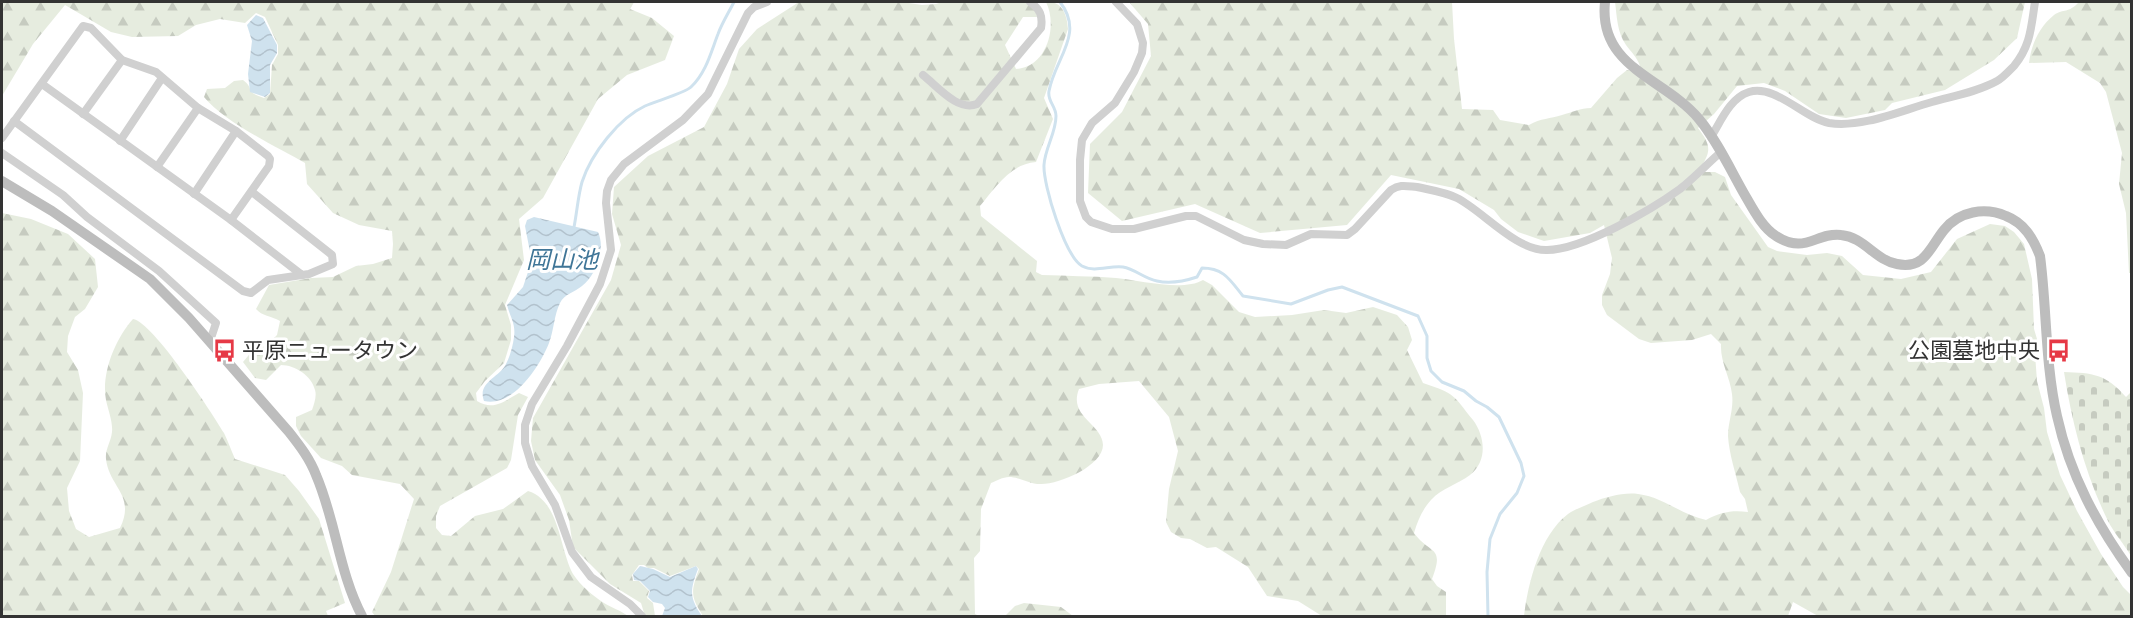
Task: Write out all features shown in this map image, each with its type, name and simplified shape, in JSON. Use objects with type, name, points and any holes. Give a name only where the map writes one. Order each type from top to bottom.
[{"type":"street","points":[[642,616],[630,604],[591,577],[572,552],[555,505],[531,466],[525,443],[525,425],[531,404],[567,346],[600,284],[611,250],[606,191],[611,180],[624,164],[680,123],[702,102],[748,13],[754,7],[767,2]]},
{"type":"street","points":[[924,75],[960,105],[977,104],[1041,28],[1043,19],[1041,14],[1030,2]]},
{"type":"street","points":[[1116,2],[1137,24],[1143,43],[1138,63],[1127,85],[1115,103],[1092,123],[1082,140],[1079,187],[1082,209],[1091,222],[1105,228],[1134,229],[1186,216],[1196,216],[1244,240],[1286,245],[1311,234],[1347,235],[1391,190],[1397,186],[1406,185],[1456,197],[1518,242],[1548,250],[1589,239],[1624,223],[1680,189],[1721,152]]},
{"type":"street","points":[[1605,2],[1607,30],[1621,56],[1691,110],[1712,137],[1753,209],[1775,236],[1791,243],[1806,243],[1831,235],[1848,236],[1885,260],[1906,265],[1913,264],[1927,256],[1943,231],[1964,215],[1978,211],[1990,211],[2011,218],[2023,226],[2034,239],[2040,255],[2051,379],[2057,415],[2070,462],[2084,497],[2108,540],[2132,573]]},
{"type":"street","points":[[1712,137],[1732,104],[1740,96],[1751,91],[1774,94],[1818,120],[1848,123],[1872,119],[1981,88],[2000,80],[2027,47],[2035,2]]},
{"type":"street","points":[[2,138],[83,26],[91,28],[122,60],[156,72],[198,108],[236,131],[270,159],[269,166],[231,220]]},
{"type":"street","points":[[83,114],[122,60]]},
{"type":"street","points":[[120,141],[162,78]]},
{"type":"street","points":[[42,84],[231,220],[302,275]]},
{"type":"street","points":[[157,167],[198,108]]},
{"type":"street","points":[[14,121],[243,291],[251,293],[268,280],[309,274],[331,266],[334,260],[332,255],[252,192]]},
{"type":"street","points":[[194,194],[236,131]]},
{"type":"street","points":[[2,153],[63,195],[87,217],[159,271],[203,310],[216,323],[210,341]]},
{"type":"street","points":[[2,181],[52,211],[150,279],[168,295],[210,341],[289,432],[310,462],[322,489],[350,588],[362,616]]},
{"type":"green space","points":[[2,2],[634,2],[630,9],[652,18],[674,36],[665,60],[627,75],[598,99],[543,198],[519,219],[524,260],[505,305],[511,325],[511,340],[504,363],[476,393],[477,401],[489,405],[499,404],[519,393],[528,397],[518,415],[511,460],[507,468],[440,506],[436,516],[436,528],[442,535],[451,536],[475,516],[503,509],[528,491],[539,496],[553,515],[573,574],[587,590],[600,600],[628,616],[375,616],[372,612],[391,572],[414,499],[400,484],[352,475],[342,466],[321,458],[301,436],[296,426],[296,417],[312,410],[316,395],[307,376],[292,367],[281,365],[266,380],[255,378],[243,362],[253,350],[266,346],[277,335],[280,321],[256,309],[269,285],[333,277],[356,266],[392,258],[392,231],[359,225],[333,213],[307,184],[305,163],[237,125],[204,97],[207,89],[225,88],[234,81],[243,80],[254,94],[264,98],[270,94],[272,65],[278,54],[278,45],[265,17],[256,13],[245,23],[220,19],[196,25],[178,36],[132,37],[111,32],[65,5],[33,44],[2,96]]},
{"type":"green space","points":[[799,2],[902,2],[922,5],[942,2],[1025,2],[1036,11],[1037,17],[1023,17],[1005,45],[1016,69],[1027,67],[1035,61],[1047,44],[1051,22],[1046,2],[1060,6],[1067,19],[1068,29],[1044,98],[1053,119],[1036,162],[1018,167],[1011,172],[980,206],[981,216],[1037,261],[1036,272],[1042,275],[1116,278],[1173,285],[1184,285],[1203,280],[1212,285],[1239,312],[1255,317],[1324,310],[1346,313],[1373,307],[1397,315],[1408,327],[1412,340],[1407,350],[1423,383],[1448,393],[1457,400],[1477,426],[1482,441],[1482,456],[1476,469],[1431,500],[1421,515],[1414,533],[1436,555],[1436,568],[1432,579],[1446,592],[1446,616],[1322,616],[1298,601],[1267,596],[1248,567],[1216,547],[1207,548],[1171,532],[1166,522],[1169,489],[1178,451],[1169,417],[1139,381],[1099,384],[1079,389],[1077,399],[1081,413],[1097,431],[1103,445],[1101,453],[1088,467],[1068,478],[1048,483],[1036,484],[1009,477],[991,483],[981,509],[980,551],[974,558],[975,614],[979,616],[703,616],[693,593],[699,569],[696,566],[670,576],[654,568],[639,565],[632,575],[633,581],[639,581],[649,591],[647,598],[653,603],[655,616],[645,616],[641,603],[610,584],[573,547],[569,520],[560,495],[535,460],[531,441],[533,418],[611,280],[621,245],[612,214],[614,187],[648,156],[704,127],[727,84],[739,49],[757,29]]},
{"type":"green space","points":[[1129,2],[1452,2],[1462,109],[1493,110],[1500,120],[1529,125],[1580,109],[1591,108],[1617,78],[1627,70],[1634,71],[1640,66],[1621,35],[1615,2],[2025,2],[2017,38],[1994,60],[1945,90],[1892,103],[1885,110],[1846,118],[1819,114],[1785,91],[1764,83],[1737,86],[1714,114],[1698,128],[1708,147],[1707,156],[1701,167],[1704,172],[1715,172],[1725,177],[1731,195],[1768,247],[1777,251],[1807,255],[1827,253],[1842,256],[1863,275],[1901,279],[1931,272],[1957,239],[1990,224],[2005,226],[2014,232],[2024,244],[2032,279],[2034,329],[2037,339],[2035,354],[2037,381],[2047,432],[2060,475],[2101,554],[2131,595],[2131,616],[1818,616],[1793,602],[1788,616],[1524,616],[1532,575],[1543,547],[1558,523],[1577,509],[1609,497],[1633,494],[1656,499],[1706,520],[1727,512],[1748,512],[1745,499],[1740,492],[1730,450],[1728,436],[1732,394],[1722,357],[1721,344],[1711,334],[1692,340],[1651,343],[1639,339],[1607,315],[1602,305],[1602,295],[1610,274],[1612,258],[1604,225],[1590,233],[1544,241],[1518,232],[1501,219],[1494,210],[1459,189],[1391,175],[1347,225],[1260,233],[1195,204],[1122,221],[1088,193],[1090,144],[1122,112],[1151,56],[1148,24]]},
{"type":"green space","points":[[2079,2],[2131,2],[2131,273],[2129,273],[2126,213],[2119,184],[2122,153],[2106,92],[2100,83],[2066,62],[2029,63],[2034,43],[2044,25],[2054,15],[2069,10]]},
{"type":"green space","points":[[2,213],[31,219],[68,234],[95,259],[98,287],[85,309],[75,317],[68,336],[67,352],[78,370],[83,393],[80,461],[67,488],[69,511],[76,529],[89,537],[120,528],[124,517],[123,499],[108,469],[106,459],[112,428],[105,390],[111,357],[120,336],[133,319],[154,335],[182,370],[224,433],[235,459],[285,475],[299,491],[319,519],[345,603],[326,611],[328,616],[2,616]]},
{"type":"green space","points":[[2064,372],[2098,376],[2119,389],[2126,397],[2131,392],[2131,556],[2108,521],[2086,467],[2075,429]]},
{"type":"green space","points":[[1024,603],[1061,607],[1073,616],[1005,616],[1015,606]]},
{"type":"water","points":[[256,15],[263,18],[277,45],[277,53],[270,65],[270,93],[265,97],[250,92],[248,74],[252,41],[247,25]]},
{"type":"water","name":"岡山池","points":[[534,217],[598,232],[600,254],[592,275],[562,300],[551,338],[532,373],[515,392],[505,398],[484,401],[486,385],[503,369],[511,351],[514,328],[507,305],[523,287],[529,269],[530,252],[525,226],[527,220]]},
{"type":"water","points":[[640,566],[670,577],[696,566],[698,569],[692,593],[702,616],[662,616],[665,608],[662,604],[653,602],[648,597],[650,591],[640,581],[634,580],[633,574]]},
{"type":"waterway","points":[[574,227],[582,182],[599,149],[616,128],[635,112],[691,87],[704,69],[734,2]]},
{"type":"waterway","points":[[1060,2],[1070,25],[1069,36],[1049,91],[1049,98],[1056,116],[1044,165],[1047,188],[1056,219],[1075,260],[1087,268],[1123,267],[1162,282],[1182,281],[1197,277],[1202,268],[1216,270],[1226,276],[1243,296],[1291,304],[1342,287],[1418,316],[1427,336],[1427,358],[1431,371],[1442,382],[1464,391],[1499,417],[1521,463],[1524,476],[1517,493],[1500,514],[1490,539],[1487,572],[1488,616]]},
{"type":"place","name":"平原ニュータウン","points":[[224,350]]},
{"type":"place","name":"公園墓地中央","points":[[2058,350]]}]
